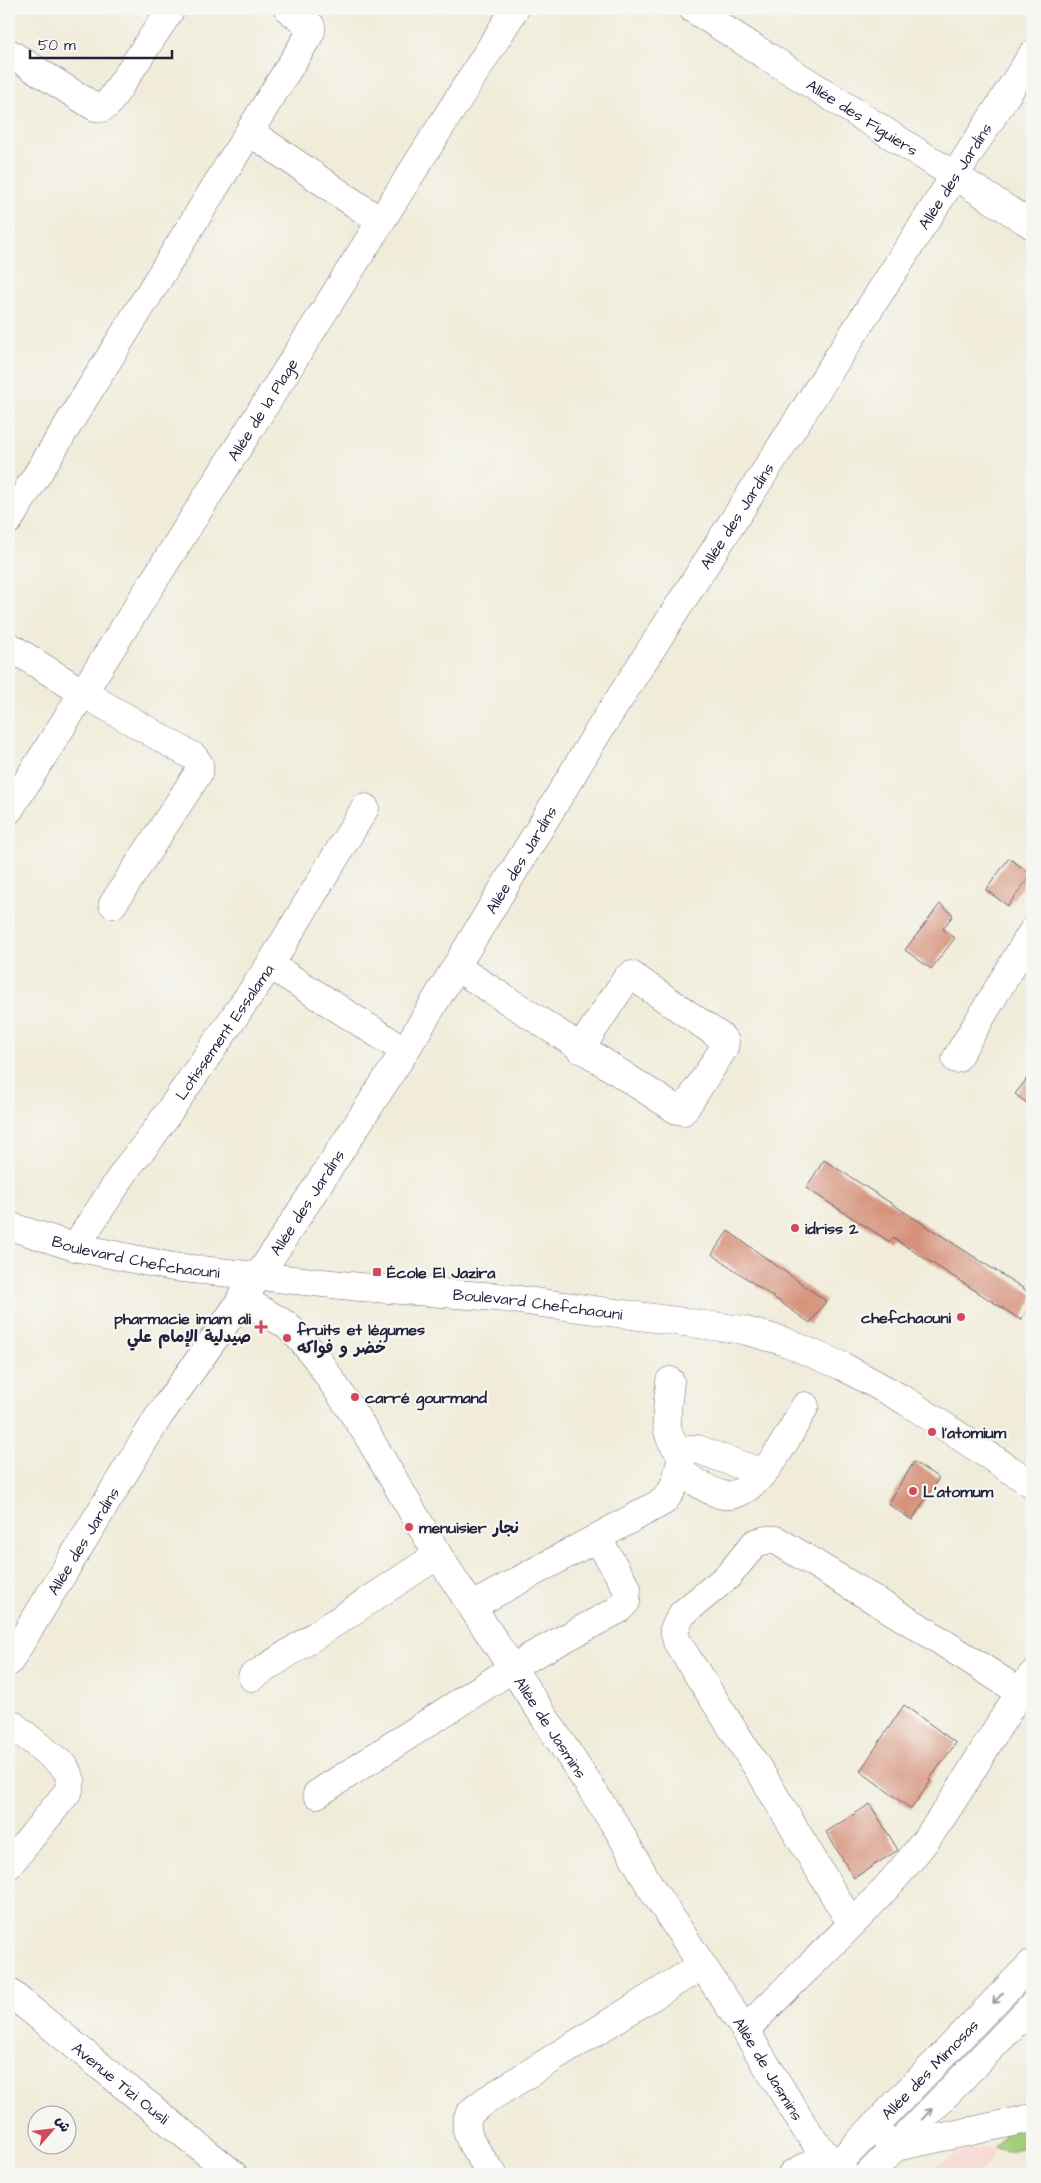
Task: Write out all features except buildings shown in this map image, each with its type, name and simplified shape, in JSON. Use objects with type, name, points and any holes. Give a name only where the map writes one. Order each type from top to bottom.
[{"type":"street","points":[[9,53],[94,107],[102,108],[108,104],[171,9]]},
{"type":"street","points":[[9,520],[311,32],[311,26],[307,22],[288,9]]},
{"type":"street","name":"Allée de la Plage","points":[[9,810],[515,9]]},
{"type":"street","name":"Allée des Figuiers","points":[[693,9],[1032,225]]},
{"type":"street","name":"Allée des Jardins","points":[[9,1662],[160,1416],[241,1298],[258,1277],[405,1051],[596,735],[1032,55]]},
{"type":"street","points":[[250,132],[380,221]]},
{"type":"street","points":[[9,646],[83,693],[194,758],[199,764],[199,772],[113,904]]},
{"type":"street","name":"Lotissement Essalama","points":[[75,1248],[129,1165],[148,1142],[270,965],[365,808]]},
{"type":"street","points":[[956,1060],[1032,932]]},
{"type":"street","points":[[270,965],[405,1051]]},
{"type":"street","points":[[456,967],[580,1049],[677,1110],[683,1111],[724,1048],[725,1042],[721,1036],[631,975],[627,978],[580,1049]]},
{"type":"street","name":"Boulevard Chefchaouni","points":[[9,1226],[75,1248],[173,1267],[258,1277],[497,1297],[743,1330],[783,1341],[842,1366],[906,1401],[1032,1484]]},
{"type":"street","name":"Allée de Jasmins","points":[[241,1298],[285,1324],[299,1337],[317,1359],[365,1431],[438,1555],[472,1606],[521,1663],[650,1886],[745,2030],[806,2128],[834,2168]]},
{"type":"street","points":[[670,1381],[666,1429],[681,1462]]},
{"type":"street","points":[[472,1606],[664,1501],[676,1482],[686,1450],[697,1449],[762,1473],[781,1449],[805,1406]]},
{"type":"street","points":[[317,1794],[521,1663],[618,1610],[626,1602],[627,1588],[597,1538]]},
{"type":"street","points":[[745,2030],[851,1924],[903,1868],[925,1841],[961,1789],[1026,1683],[922,1628],[776,1540],[766,1540],[755,1543],[728,1576],[682,1614],[674,1629],[677,1642],[764,1778],[851,1924]]},
{"type":"street","points":[[252,1677],[438,1555]]},
{"type":"street","points":[[9,1722],[65,1767],[71,1780],[69,1790],[9,1865]]},
{"type":"street","name":"Allée des Mimosas","points":[[792,2174],[834,2168],[1032,1963]]},
{"type":"street","points":[[493,2174],[471,2143],[466,2126],[471,2112],[488,2099],[701,1966]]},
{"type":"street","name":"Avenue Tizi Ousli","points":[[9,1992],[233,2174]]},
{"type":"street","name":"Allée des Mimosas","points":[[869,2174],[1032,2006]]},
{"type":"street","points":[[874,2128],[896,2147],[1032,2118]]},
{"type":"shaded area","points":[[994,2148],[992,2159],[977,2174],[927,2174],[937,2164],[967,2149]]},
{"type":"green space","points":[[1032,2118],[1032,2145],[1008,2151],[994,2148],[1016,2122]]},
{"type":"place","name":"idriss 2","points":[[795,1228]]},
{"type":"place","name":"École El Jazira","points":[[377,1272]]},
{"type":"place","name":"chefchaouni","points":[[961,1317]]},
{"type":"place","name":"pharmacie imam ali صيدلية الإمام علي","points":[[261,1327]]},
{"type":"place","name":"fruits et légumes خضر و فواكه","points":[[287,1338]]},
{"type":"place","name":"carré gourmand","points":[[355,1397]]},
{"type":"place","name":"l'atomium","points":[[932,1432]]},
{"type":"place","name":"L'atomum","points":[[913,1491]]},
{"type":"place","name":"menuisier نجار","points":[[409,1527]]}]
